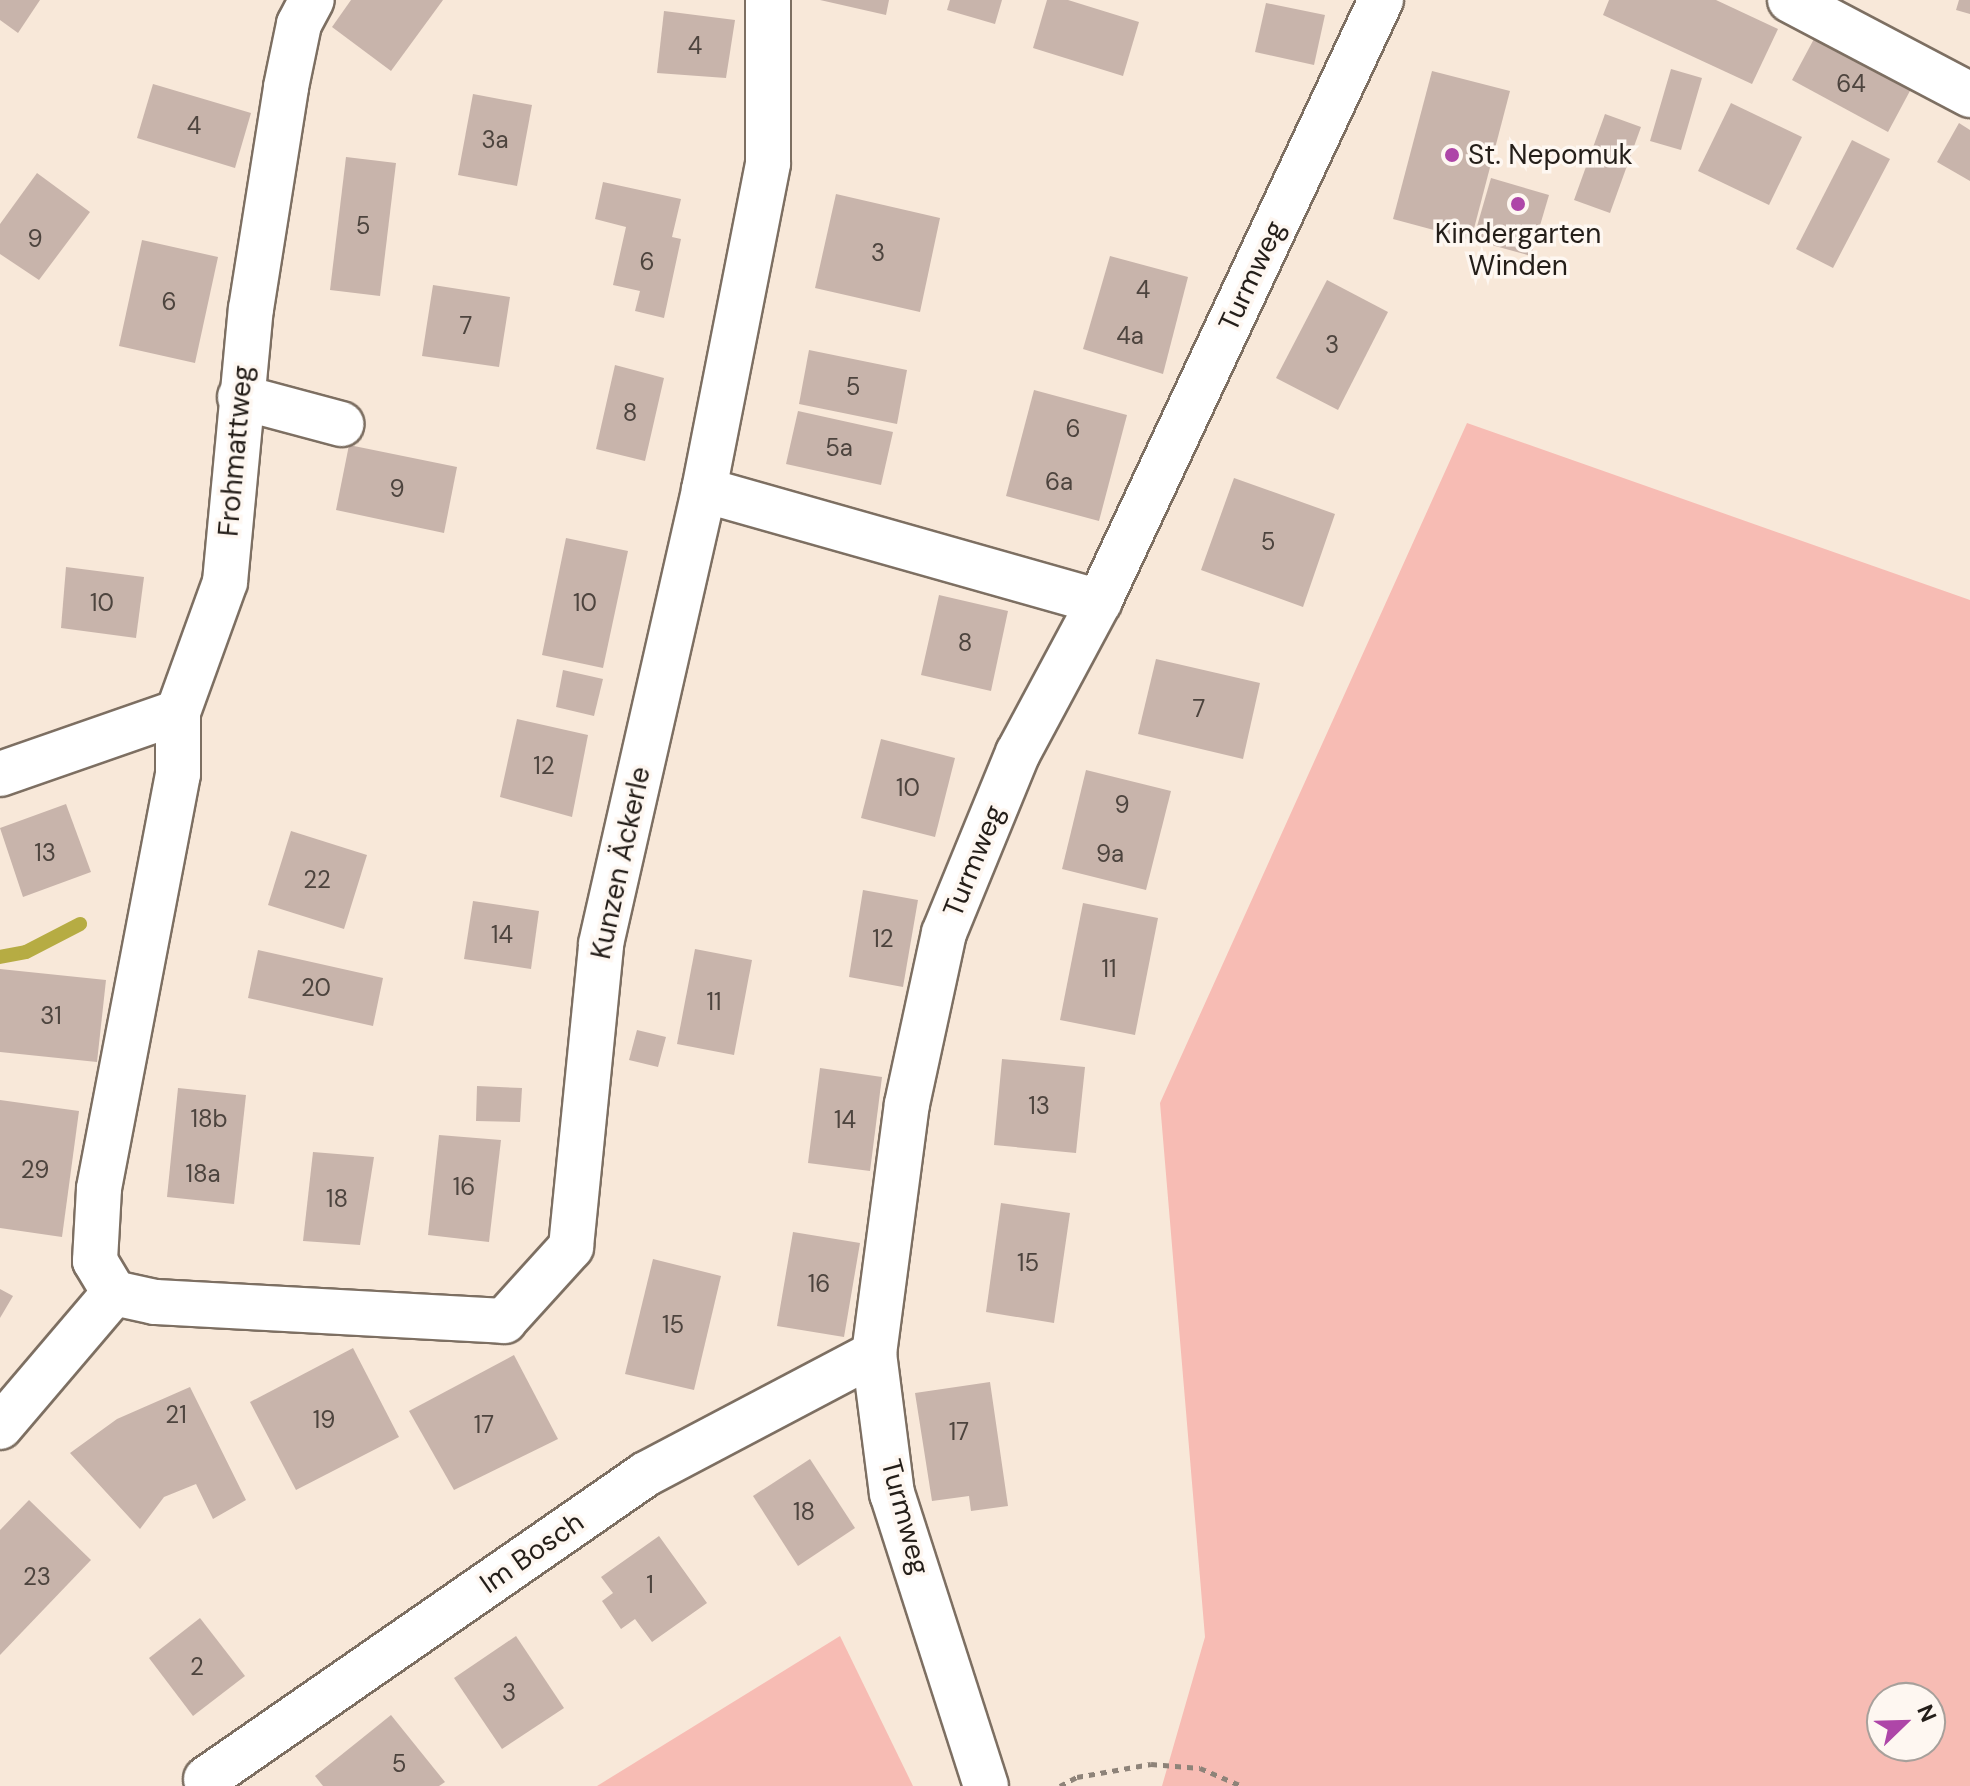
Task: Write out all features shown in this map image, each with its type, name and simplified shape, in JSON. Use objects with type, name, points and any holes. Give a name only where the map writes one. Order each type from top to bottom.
[{"type":"street","name":"Frohmattweg","points":[[178,712],[225,582],[240,397],[286,87],[299,24],[312,0]]},
{"type":"street","name":"Kunzen Äckerle","points":[[114,1293],[155,1302],[504,1321],[571,1247],[601,944],[704,490],[768,163],[768,0]]},
{"type":"street","name":"Turmweg","points":[[986,1786],[892,1494],[874,1354],[907,1104],[944,933],[1018,753],[1099,602],[1381,0]]},
{"type":"street","points":[[1790,0],[1970,95]]},
{"type":"street","points":[[240,397],[341,424]]},
{"type":"street","points":[[704,490],[1099,602]]},
{"type":"street","points":[[0,774],[178,712],[178,774],[99,1189],[95,1261],[114,1293],[0,1427]]},
{"type":"street","name":"Im Bosch","points":[[206,1779],[646,1474],[874,1354]]},
{"type":"path","points":[[1060,1786],[1077,1777],[1151,1764],[1200,1768],[1242,1786]]},
{"type":"shaded area","points":[[1467,423],[1970,600],[1970,1786],[1162,1786],[1205,1637],[1160,1103]]},
{"type":"shaded area","points":[[840,1636],[913,1786],[597,1786]]},
{"type":"building","points":[[0,0],[40,0],[18,33],[0,20]]},
{"type":"building","points":[[351,0],[443,0],[391,71],[332,27]]},
{"type":"building","points":[[820,0],[889,0],[886,15]]},
{"type":"building","points":[[950,0],[1002,0],[995,24],[947,10]]},
{"type":"building","points":[[1047,0],[1068,0],[1139,22],[1123,76],[1033,48]]},
{"type":"building","points":[[1609,0],[1716,0],[1778,29],[1752,84],[1603,15]]},
{"type":"building","points":[[1959,0],[1970,0],[1970,14],[1956,10]]},
{"type":"building","points":[[1266,3],[1325,15],[1314,65],[1255,52]]},
{"type":"building","points":[[664,11],[735,20],[726,78],[657,73]]},
{"type":"building","points":[[1815,37],[1911,89],[1888,132],[1792,80]]},
{"type":"building","points":[[1671,69],[1702,78],[1681,150],[1650,141]]},
{"type":"building","name":"St. Nepomuk","points":[[1432,71],[1510,91],[1471,240],[1393,219]]},
{"type":"building","points":[[153,84],[251,113],[235,168],[137,138]]},
{"type":"building","points":[[473,94],[532,105],[517,186],[458,175]]},
{"type":"building","points":[[1731,103],[1802,137],[1769,205],[1698,171]]},
{"type":"building","points":[[1605,114],[1641,127],[1610,213],[1574,200]]},
{"type":"building","points":[[1959,123],[1970,130],[1970,181],[1937,162]]},
{"type":"building","points":[[1852,140],[1890,159],[1833,268],[1796,249]]},
{"type":"building","points":[[346,157],[396,163],[380,296],[330,290]]},
{"type":"building","points":[[37,173],[90,212],[39,280],[0,254],[0,224]]},
{"type":"building","points":[[1491,178],[1549,195],[1531,256],[1473,240]]},
{"type":"building","points":[[603,182],[681,199],[672,237],[681,239],[664,318],[635,311],[640,291],[613,285],[626,227],[595,219]]},
{"type":"building","points":[[836,194],[940,218],[920,312],[815,288]]},
{"type":"building","points":[[142,240],[218,257],[195,363],[119,346]]},
{"type":"building","points":[[1110,256],[1188,277],[1163,374],[1083,349]]},
{"type":"building","points":[[1327,280],[1388,312],[1338,410],[1276,378]]},
{"type":"building","points":[[433,285],[510,297],[499,367],[422,356]]},
{"type":"building","points":[[809,350],[907,370],[897,424],[799,404]]},
{"type":"building","points":[[615,365],[664,378],[645,461],[596,449]]},
{"type":"building","points":[[1034,390],[1127,415],[1099,521],[1006,496]]},
{"type":"building","points":[[798,411],[893,432],[881,485],[786,464]]},
{"type":"building","points":[[349,445],[457,467],[444,533],[336,510]]},
{"type":"building","points":[[1234,478],[1335,514],[1303,607],[1201,570]]},
{"type":"building","points":[[566,538],[628,551],[603,668],[542,655]]},
{"type":"building","points":[[66,567],[144,577],[136,638],[61,628]]},
{"type":"building","points":[[939,595],[1008,611],[991,691],[921,675]]},
{"type":"building","points":[[1156,659],[1260,683],[1243,759],[1138,734]]},
{"type":"building","points":[[563,670],[603,679],[594,716],[556,707]]},
{"type":"building","points":[[517,719],[588,735],[572,817],[500,797]]},
{"type":"building","points":[[881,739],[955,758],[935,837],[861,818]]},
{"type":"building","points":[[1086,770],[1171,791],[1146,890],[1062,869]]},
{"type":"building","points":[[66,804],[91,872],[23,897],[0,828]]},
{"type":"building","points":[[291,831],[367,855],[344,929],[268,905]]},
{"type":"building","points":[[863,890],[918,900],[903,987],[849,977]]},
{"type":"building","points":[[473,901],[539,911],[531,969],[464,959]]},
{"type":"building","points":[[1083,903],[1158,918],[1135,1035],[1060,1020]]},
{"type":"building","points":[[695,949],[752,960],[734,1055],[677,1044]]},
{"type":"building","points":[[258,950],[383,978],[373,1026],[248,998]]},
{"type":"building","points":[[0,969],[106,980],[97,1062],[0,1052]]},
{"type":"building","points":[[637,1030],[666,1037],[658,1067],[629,1060]]},
{"type":"building","points":[[1002,1059],[1085,1067],[1076,1153],[994,1145]]},
{"type":"building","points":[[820,1068],[882,1077],[870,1171],[808,1163]]},
{"type":"building","points":[[477,1086],[522,1088],[520,1122],[476,1121]]},
{"type":"building","points":[[178,1088],[246,1095],[234,1204],[167,1197]]},
{"type":"building","points":[[0,1100],[79,1111],[62,1237],[0,1228]]},
{"type":"building","points":[[439,1135],[501,1140],[489,1242],[428,1235]]},
{"type":"building","points":[[313,1152],[374,1157],[360,1245],[303,1241]]},
{"type":"building","points":[[1001,1203],[1070,1213],[1054,1323],[986,1312]]},
{"type":"building","points":[[793,1232],[860,1243],[844,1337],[777,1326]]},
{"type":"building","points":[[653,1259],[721,1276],[694,1390],[625,1374]]},
{"type":"building","points":[[0,1289],[13,1296],[0,1318]]},
{"type":"building","points":[[353,1348],[399,1437],[296,1490],[250,1402]]},
{"type":"building","points":[[514,1355],[558,1439],[454,1490],[409,1411]]},
{"type":"building","points":[[990,1382],[1008,1506],[971,1511],[969,1496],[932,1501],[915,1393]]},
{"type":"building","points":[[190,1387],[246,1500],[213,1519],[196,1484],[164,1497],[140,1529],[70,1453],[117,1419]]},
{"type":"building","points":[[810,1459],[855,1528],[798,1566],[753,1496]]},
{"type":"building","points":[[29,1500],[91,1560],[0,1655],[0,1530]]},
{"type":"building","points":[[659,1536],[707,1603],[652,1642],[635,1619],[621,1629],[602,1601],[613,1593],[601,1577]]},
{"type":"building","points":[[200,1618],[245,1676],[193,1716],[149,1658]]},
{"type":"building","points":[[516,1636],[564,1708],[502,1749],[454,1678]]},
{"type":"building","points":[[391,1715],[445,1782],[439,1786],[323,1786],[315,1776]]},
{"type":"waterway","points":[[0,957],[26,952],[80,924]]},
{"type":"place","name":"St. Nepomuk","points":[[1452,155]]},
{"type":"place","name":"Kindergarten Winden","points":[[1518,204]]}]
